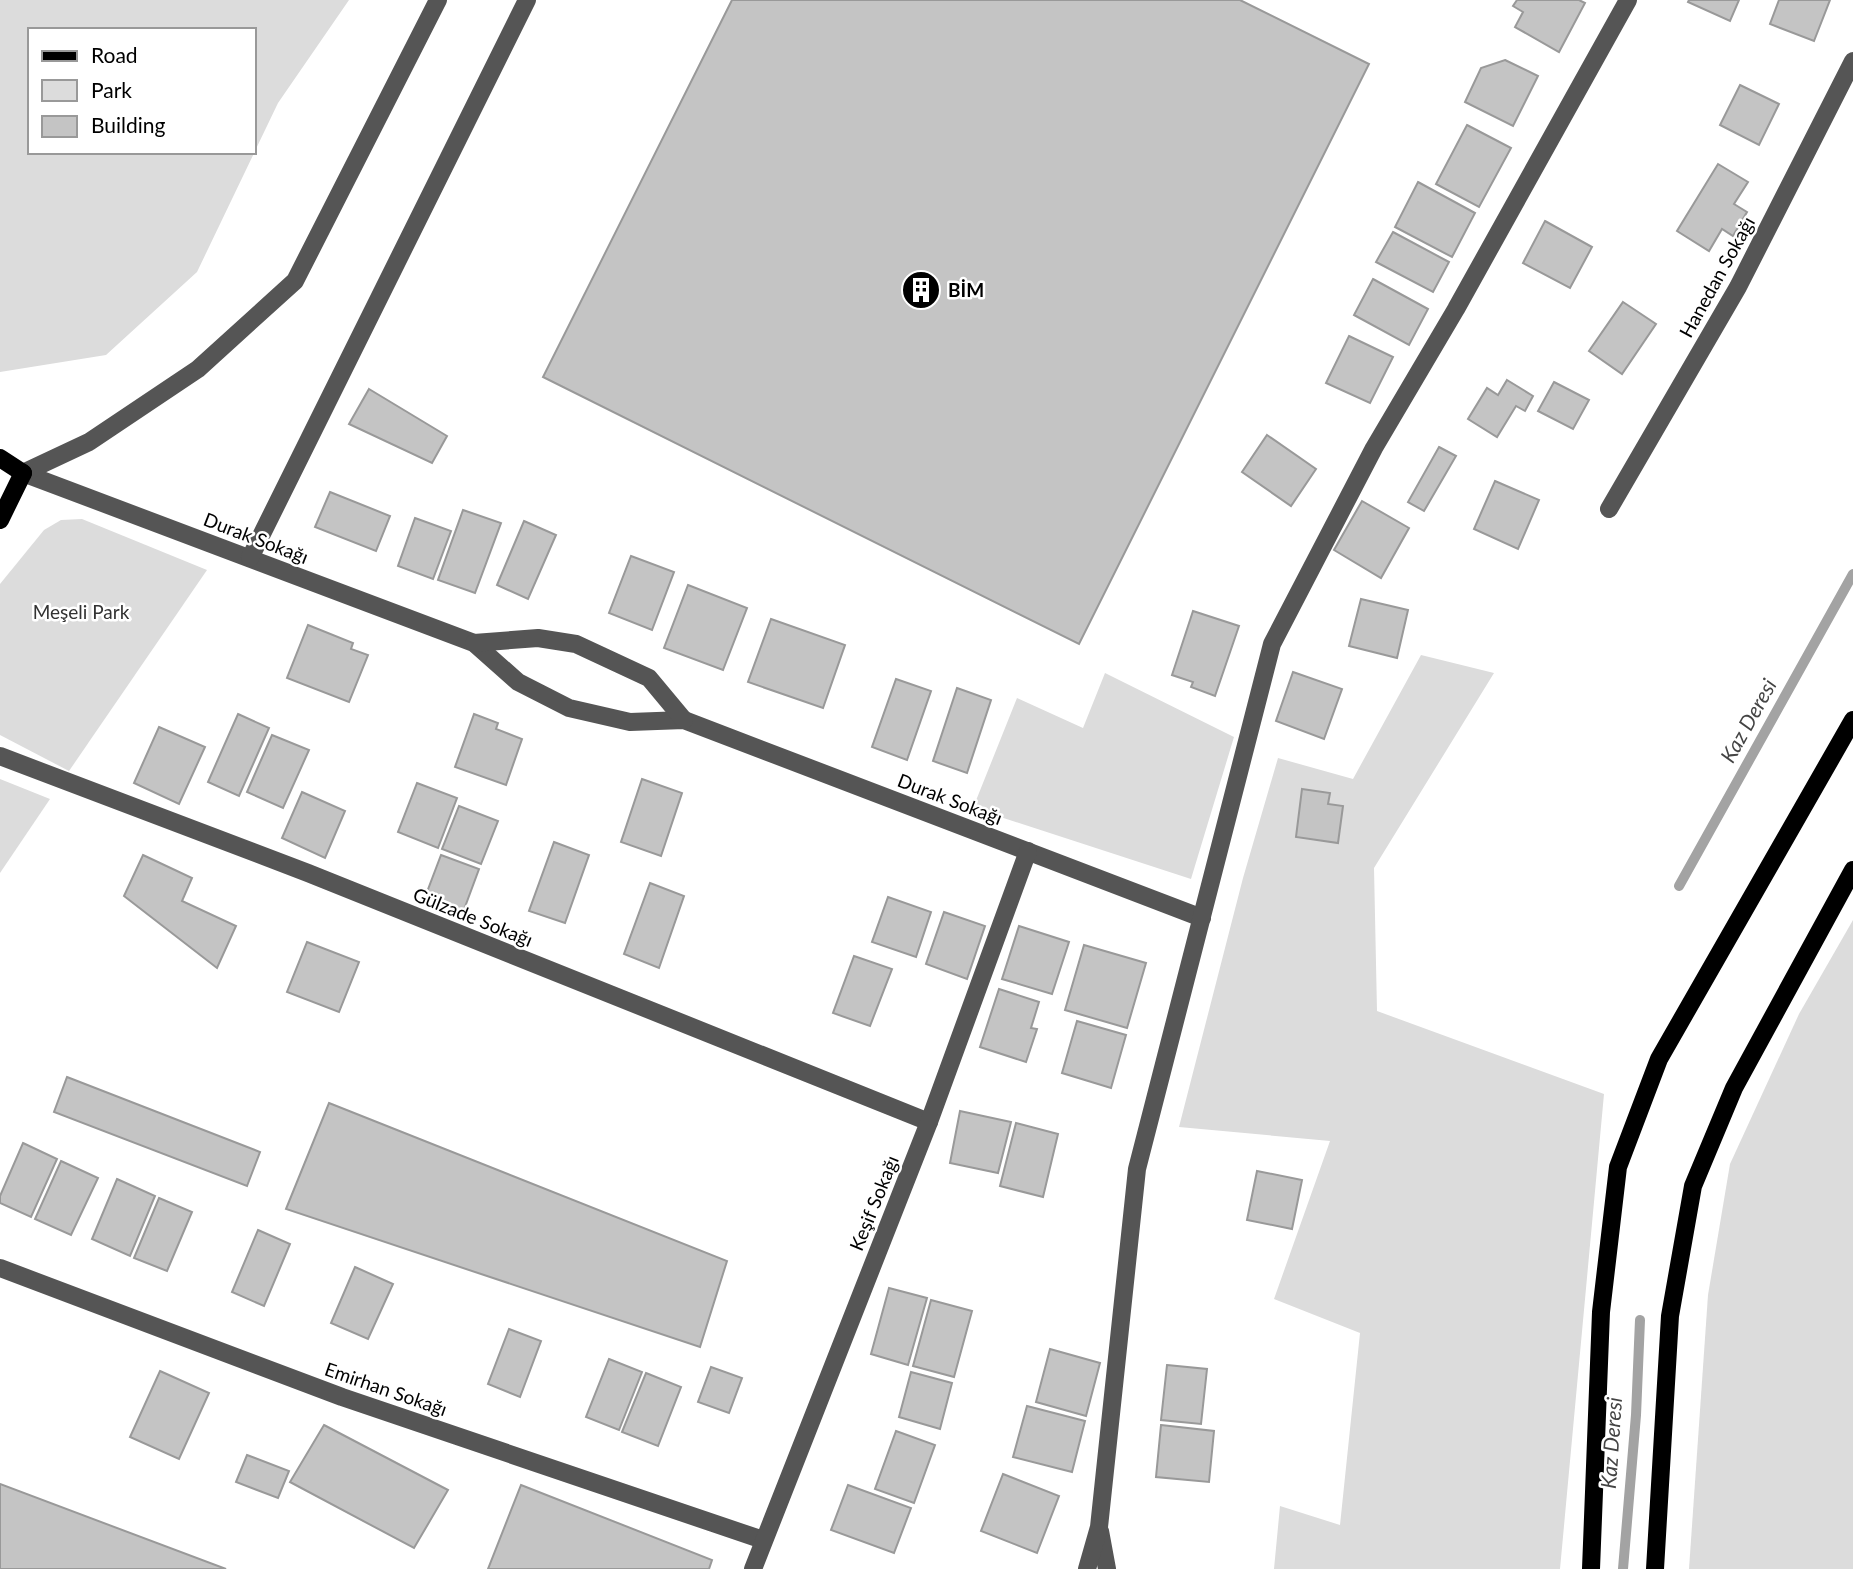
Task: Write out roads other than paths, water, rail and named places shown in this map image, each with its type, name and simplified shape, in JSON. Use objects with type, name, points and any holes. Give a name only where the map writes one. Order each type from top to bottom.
[{"type":"main road","name":"Durak Sokağı","points":[[0,458],[23,473]]},
{"type":"main road","name":"Durak Sokağı","points":[[0,468],[23,473]]},
{"type":"main road","points":[[0,520],[23,473]]},
{"type":"main road","points":[[1591,1569],[1601,1312],[1618,1167],[1659,1059],[1853,720]]},
{"type":"main road","points":[[1655,1569],[1670,1316],[1693,1186],[1734,1088],[1853,870]]},
{"type":"street","points":[[23,473],[89,442],[198,369],[295,281],[438,0]]},
{"type":"street","points":[[250,558],[527,0]]},
{"type":"street","points":[[1087,1569],[1099,1527],[1137,1169],[1272,644],[1374,448],[1456,309],[1628,0]]},
{"type":"street","name":"Hanedan Sokağı","points":[[1609,509],[1738,287],[1853,61]]},
{"type":"street","name":"Durak Sokağı","points":[[23,473],[474,643],[518,682],[569,708],[630,722],[684,720],[1202,918]]},
{"type":"street","name":"Durak Sokağı","points":[[474,643],[538,638],[576,644],[649,678],[684,720]]},
{"type":"street","name":"Gülzade Sokağı","points":[[0,756],[308,873],[929,1122]]},
{"type":"street","name":"Keşif Sokağı","points":[[753,1569],[929,1122],[1028,851]]},
{"type":"street","name":"Emirhan Sokağı","points":[[0,1268],[342,1397],[763,1539]]},
{"type":"street","points":[[1099,1527],[1107,1569]]},
{"type":"waterway","name":"Kaz Deresi","points":[[1679,886],[1853,574]]},
{"type":"waterway","name":"Kaz Deresi","points":[[1623,1569],[1636,1415],[1640,1320]]},
{"type":"place","name":"BİM","points":[[921,290]]},
{"type":"park label","name":"Meşeli Park","points":[[81,612]]}]
